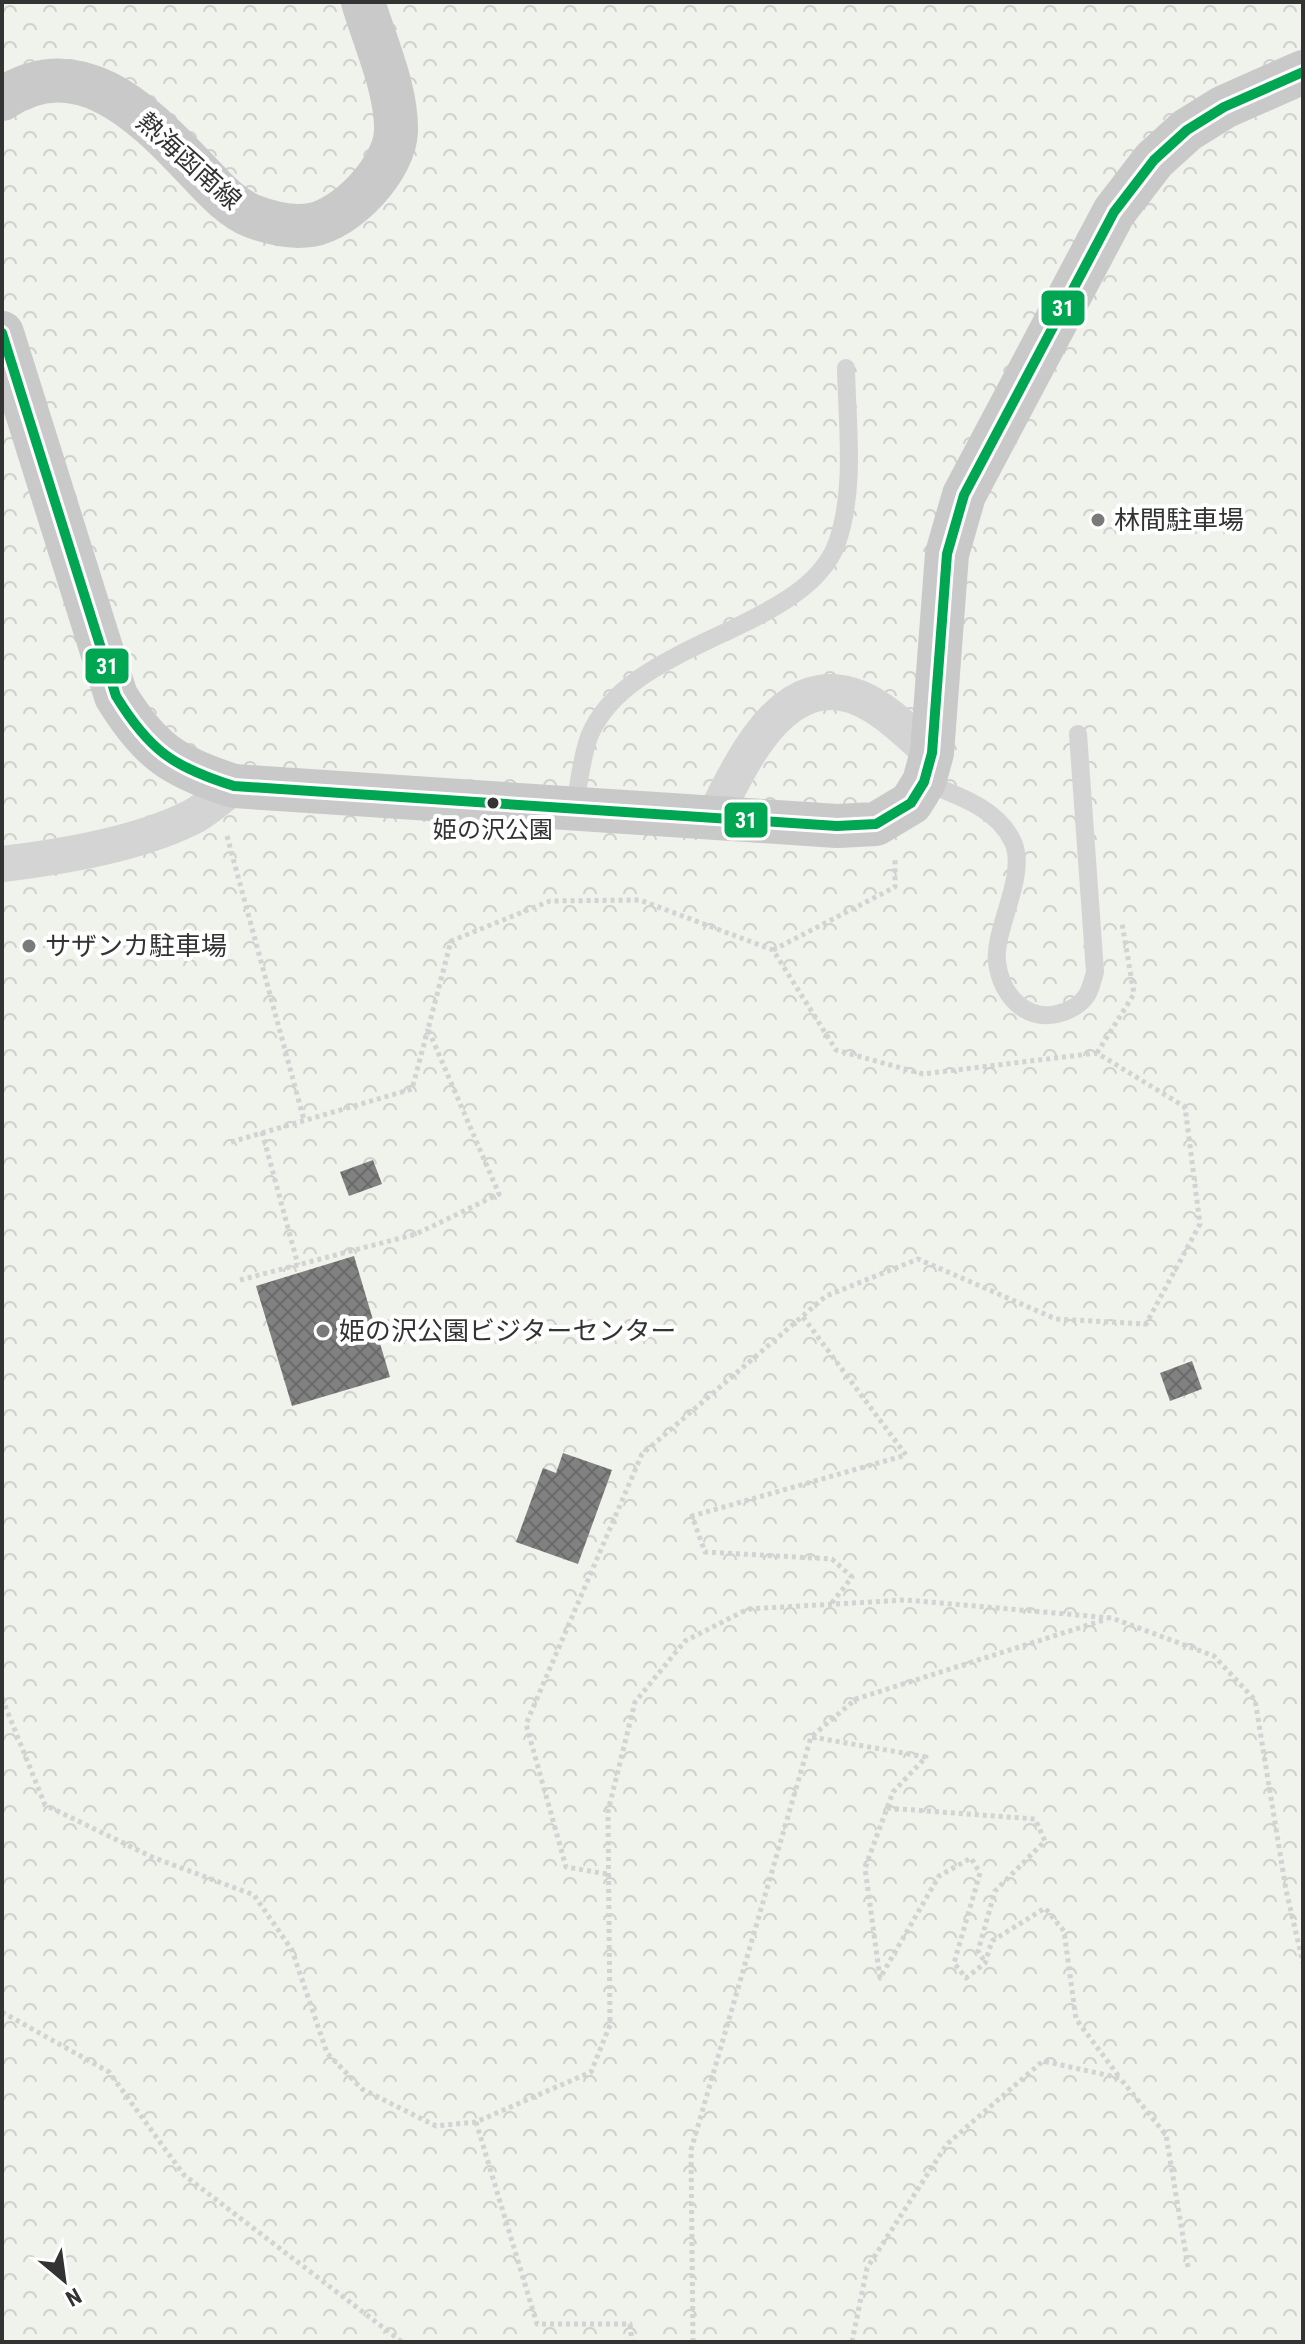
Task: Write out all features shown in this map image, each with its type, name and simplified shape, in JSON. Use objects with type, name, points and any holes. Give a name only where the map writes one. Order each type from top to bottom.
[{"type":"main road","name":"熱海函南線","points":[[2,99],[20,87],[72,78],[107,93],[154,125],[223,197],[249,215],[281,225],[313,225],[347,208],[380,176],[396,133],[388,88],[363,2]]},
{"type":"main road","points":[[2,333],[116,696],[137,730],[166,759],[234,786],[845,826],[876,824],[911,803],[928,768],[947,554],[964,495],[1114,212],[1154,160],[1187,130],[1224,107],[1303,72]]},
{"type":"street","points":[[714,817],[749,748],[763,731],[790,708],[821,693],[843,692],[861,698],[928,768]]},
{"type":"street","points":[[2,864],[51,858],[163,830],[197,815],[234,786]]},
{"type":"lane","points":[[574,809],[589,736],[616,696],[653,669],[788,598],[817,572],[836,546],[848,504],[846,368]]},
{"type":"lane","points":[[928,768],[984,808],[1013,842],[1015,877],[996,961],[1011,1000],[1029,1014],[1048,1016],[1071,1010],[1086,997],[1095,972],[1078,734]]},
{"type":"path","points":[[773,950],[895,887],[894,815]]},
{"type":"path","points":[[227,842],[304,1120]]},
{"type":"path","points":[[231,1142],[412,1089],[451,941],[550,901],[640,900],[773,950],[836,1050],[923,1074],[1097,1053],[1185,1107],[1200,1224],[1146,1324],[1056,1319],[918,1259],[826,1296],[642,1454],[526,1724],[566,1867],[607,1874]]},
{"type":"path","points":[[240,1280],[416,1234],[499,1194],[428,1029]]},
{"type":"path","points":[[262,1132],[298,1265]]},
{"type":"path","points":[[803,1317],[906,1455],[692,1516],[705,1552],[832,1559],[852,1577],[831,1604]]},
{"type":"path","points":[[2,1698],[45,1805],[152,1857],[254,1895],[292,1950],[327,2053],[362,2089],[436,2126],[476,2122],[591,2072],[610,2025],[608,1811],[635,1702],[685,1641],[748,1609],[906,1600],[1112,1618],[1214,1656],[1255,1700],[1286,1890],[1303,1963]]},
{"type":"path","points":[[693,2342],[691,2150],[811,1737],[856,1699],[1112,1618]]},
{"type":"path","points":[[811,1737],[926,1757],[893,1792],[865,1868],[880,1978],[939,1876],[971,1858],[980,1873],[954,1963],[966,1978],[985,1963],[992,1941],[1045,1908],[1064,1931],[1076,2019],[1166,2135],[1188,2267]]},
{"type":"path","points":[[887,1808],[1035,1819],[1045,1841],[995,1891],[978,1951],[985,1963]]},
{"type":"path","points":[[2,2012],[109,2072],[184,2175],[402,2342]]},
{"type":"path","points":[[852,2342],[867,2268],[947,2144],[1043,2061],[1120,2078]]},
{"type":"path","points":[[476,2122],[537,2324],[630,2324],[632,2342]]},
{"type":"green space","name":"姫の沢公園","points":[[2,2],[1303,2],[1303,2342],[2,2342]]},
{"type":"building","points":[[373,1160],[382,1184],[349,1196],[340,1172]]},
{"type":"building","name":"姫の沢公園ビジターセンター","points":[[354,1256],[390,1377],[292,1406],[256,1286]]},
{"type":"building","points":[[1192,1361],[1202,1389],[1170,1401],[1160,1373]]},
{"type":"building","points":[[563,1453],[612,1470],[578,1564],[516,1542],[543,1468],[556,1473]]},
{"type":"transit line","name":"31","points":[[2,333],[116,696],[152,743],[194,772],[234,786],[837,826],[876,824],[911,803],[924,782],[932,753],[947,554],[964,495],[1114,212],[1154,160],[1187,130],[1224,107],[1303,72]]},
{"type":"place","name":"林間駐車場","points":[[1098,520]]},
{"type":"place","name":"姫の沢公園","points":[[493,803]]},
{"type":"place","name":"サザンカ駐車場","points":[[29,946]]},
{"type":"place","name":"姫の沢公園ビジターセンター","points":[[323,1331]]}]
